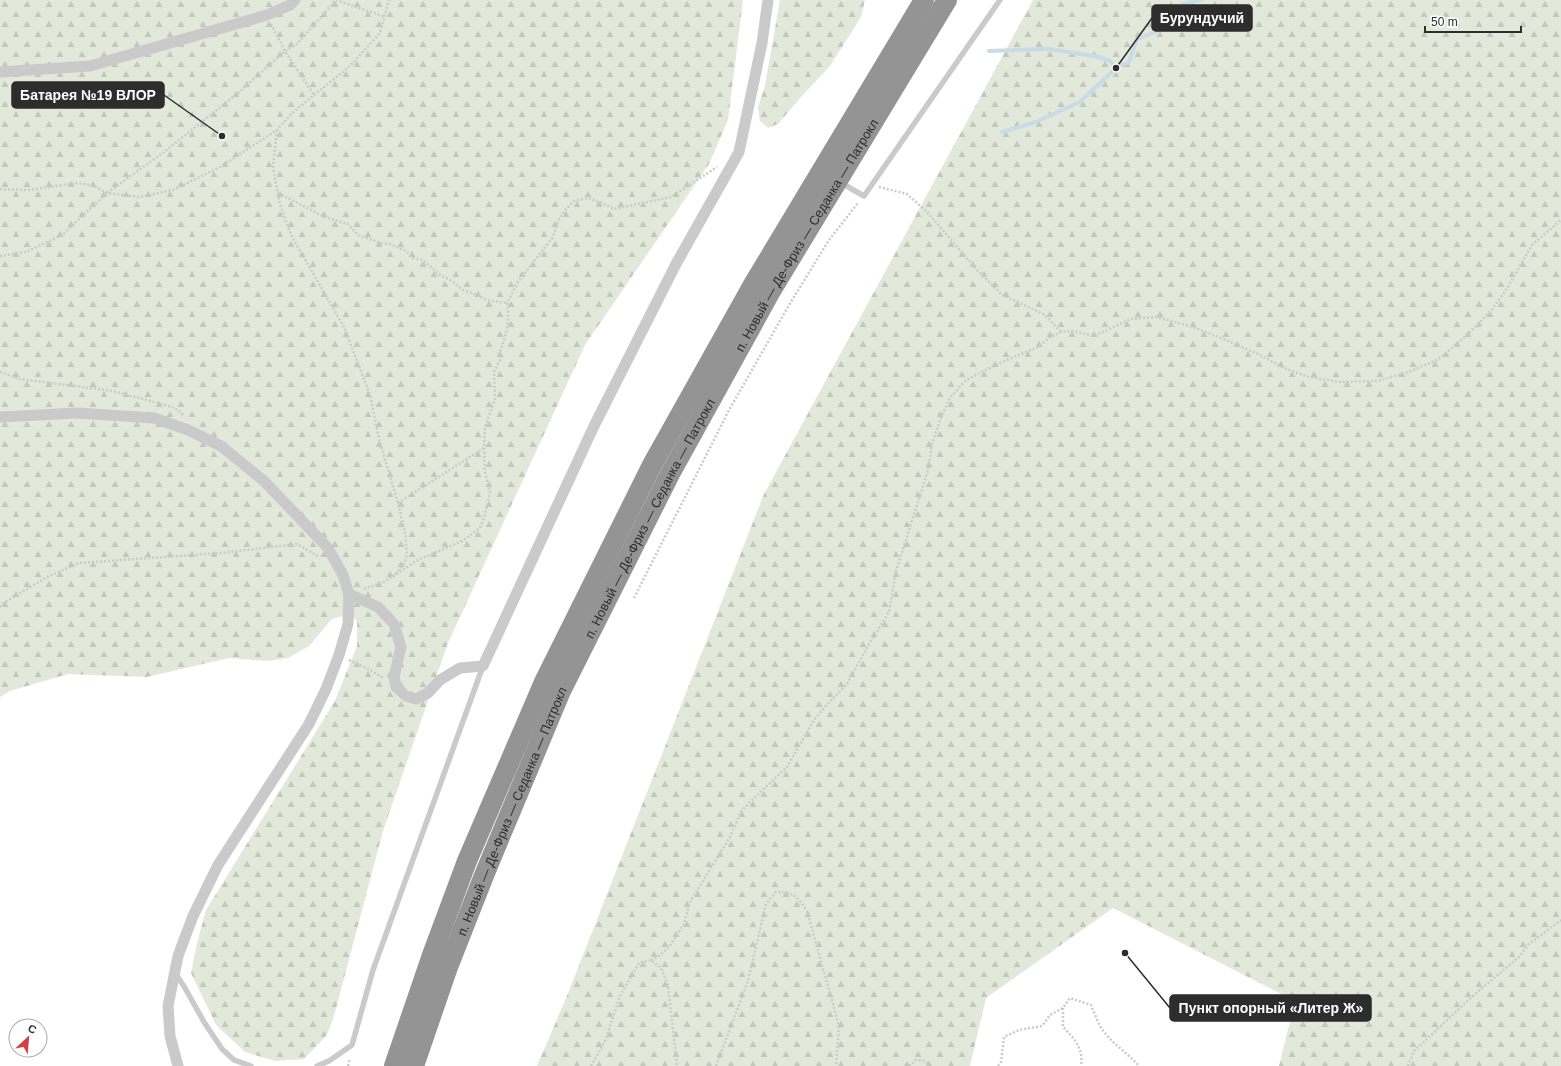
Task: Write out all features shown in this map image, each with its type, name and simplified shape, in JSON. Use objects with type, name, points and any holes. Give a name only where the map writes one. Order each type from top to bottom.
[{"type":"highway","name":"п. Новый — Де-Фриз — Седанка — Патрокл","points":[[394,1066],[467,861],[544,682],[652,465],[667,438],[754,283],[924,0]]},
{"type":"highway","name":"п. Новый — Де-Фриз — Седанка — Патрокл","points":[[414,1066],[448,967],[485,873],[561,691],[670,474],[772,291],[947,0]]},
{"type":"street","points":[[0,72],[90,66],[266,14],[290,5],[295,0]]},
{"type":"street","points":[[349,594],[378,608],[394,624],[400,647],[394,677],[396,687],[406,696],[416,699],[428,693],[440,680],[460,668],[483,666],[594,426],[676,264],[739,152],[762,43],[768,0]]},
{"type":"street","points":[[0,417],[78,412],[154,418],[188,430],[221,446],[264,482],[328,548],[343,575],[349,594],[348,624],[339,655],[326,689],[309,724],[218,865],[193,916],[178,956],[168,1006],[170,1036],[178,1066]]},
{"type":"lane","points":[[843,184],[864,196],[1000,0]]},
{"type":"lane","points":[[317,1066],[352,1046],[373,970],[483,666]]},
{"type":"lane","points":[[174,971],[222,1049],[234,1060],[251,1066]]},
{"type":"path","points":[[0,256],[26,252],[62,235],[107,193],[182,137],[285,52],[297,44],[335,0],[385,17]]},
{"type":"path","points":[[0,189],[29,190],[76,183],[92,185],[107,193],[139,196],[173,190],[220,167],[277,130],[292,113],[350,66],[380,33],[389,0]]},
{"type":"path","points":[[266,14],[285,52],[314,95]]},
{"type":"path","points":[[277,130],[273,167],[279,201],[291,235],[344,327],[370,395],[379,439],[405,532],[407,554],[404,564],[393,577]]},
{"type":"path","points":[[349,594],[384,582],[418,560],[462,541],[480,528],[490,493],[485,472],[485,427],[495,399],[494,372],[502,356],[499,354],[506,337],[510,312],[507,303],[523,276],[553,238],[560,219],[566,209],[574,201],[587,198],[614,209],[671,197],[739,152]]},
{"type":"path","points":[[871,186],[907,194],[927,212],[978,271],[1001,294],[1045,315],[1061,332]]},
{"type":"path","points":[[278,193],[324,217],[348,224],[358,235],[381,243],[390,244],[406,251],[413,258],[423,260],[440,275],[449,279],[463,290],[478,295],[486,300],[507,303]]},
{"type":"path","points":[[634,598],[728,412],[789,304],[829,240],[864,196]]},
{"type":"path","points":[[591,1066],[606,1041],[620,996],[639,963],[651,960],[660,955],[669,947],[684,924],[690,902],[730,837],[742,810],[787,767],[818,715],[847,684],[889,612],[896,571],[928,470],[932,444],[940,420],[950,398],[966,380],[1002,362],[1038,348],[1050,338],[1061,332],[1073,331],[1094,336],[1131,319],[1156,317],[1190,326],[1222,338],[1258,354],[1284,368],[1309,377],[1340,382],[1377,381],[1406,373],[1437,360],[1457,344],[1491,311],[1508,287],[1532,245],[1561,220]]},
{"type":"path","points":[[0,372],[20,379],[113,391],[172,407],[182,413],[188,430]]},
{"type":"path","points":[[398,503],[484,448]]},
{"type":"path","points":[[0,607],[2,604],[47,577],[79,563],[131,558],[200,555],[297,544],[323,559]]},
{"type":"path","points":[[339,655],[370,670],[396,687]]},
{"type":"path","points":[[716,1066],[748,981],[766,904],[776,892],[787,891],[800,899],[807,911],[839,1026],[836,1066]]},
{"type":"path","points":[[1408,1066],[1414,1051],[1474,995],[1520,958],[1529,944],[1561,920]]},
{"type":"path","points":[[651,960],[661,968],[668,985],[677,1066]]},
{"type":"path","points":[[998,1066],[1004,1037],[1019,1030],[1042,1026],[1050,1015],[1063,1008],[1070,998],[1090,1005],[1105,1034],[1133,1058],[1139,1066]]},
{"type":"path","points":[[1063,1008],[1063,1027],[1076,1039],[1083,1058],[1081,1066]]},
{"type":"path","points":[[909,1066],[916,1060],[925,1060],[930,1066]]},
{"type":"green space","points":[[0,0],[743,0],[728,120],[709,164],[585,345],[448,643],[383,831],[334,1016],[327,1035],[304,1059],[275,1061],[245,1052],[216,1025],[191,973],[206,910],[335,701],[357,646],[357,621],[350,614],[332,619],[309,646],[288,658],[267,661],[229,658],[147,677],[68,674],[10,691],[0,697]]},
{"type":"green space","points":[[780,0],[865,0],[861,17],[830,66],[778,124],[768,128],[760,121],[758,107],[765,85]]},
{"type":"green space","points":[[1033,0],[1561,0],[1561,1066],[1279,1066],[1295,1001],[1113,908],[986,998],[970,1066],[537,1066],[569,991],[764,494]]},
{"type":"waterway","points":[[1002,132],[1036,122],[1080,102],[1116,68],[1129,62],[1137,39],[1158,31],[1183,4],[1201,0]]},
{"type":"waterway","points":[[989,51],[1049,49],[1099,57],[1110,61],[1116,68]]},
{"type":"place","name":"Бурундучий","points":[[1116,68]]},
{"type":"place","name":"Батарея №19 ВЛОР","points":[[222,136]]},
{"type":"place","name":"Пункт опорный «Литер Ж»","points":[[1125,953]]}]
